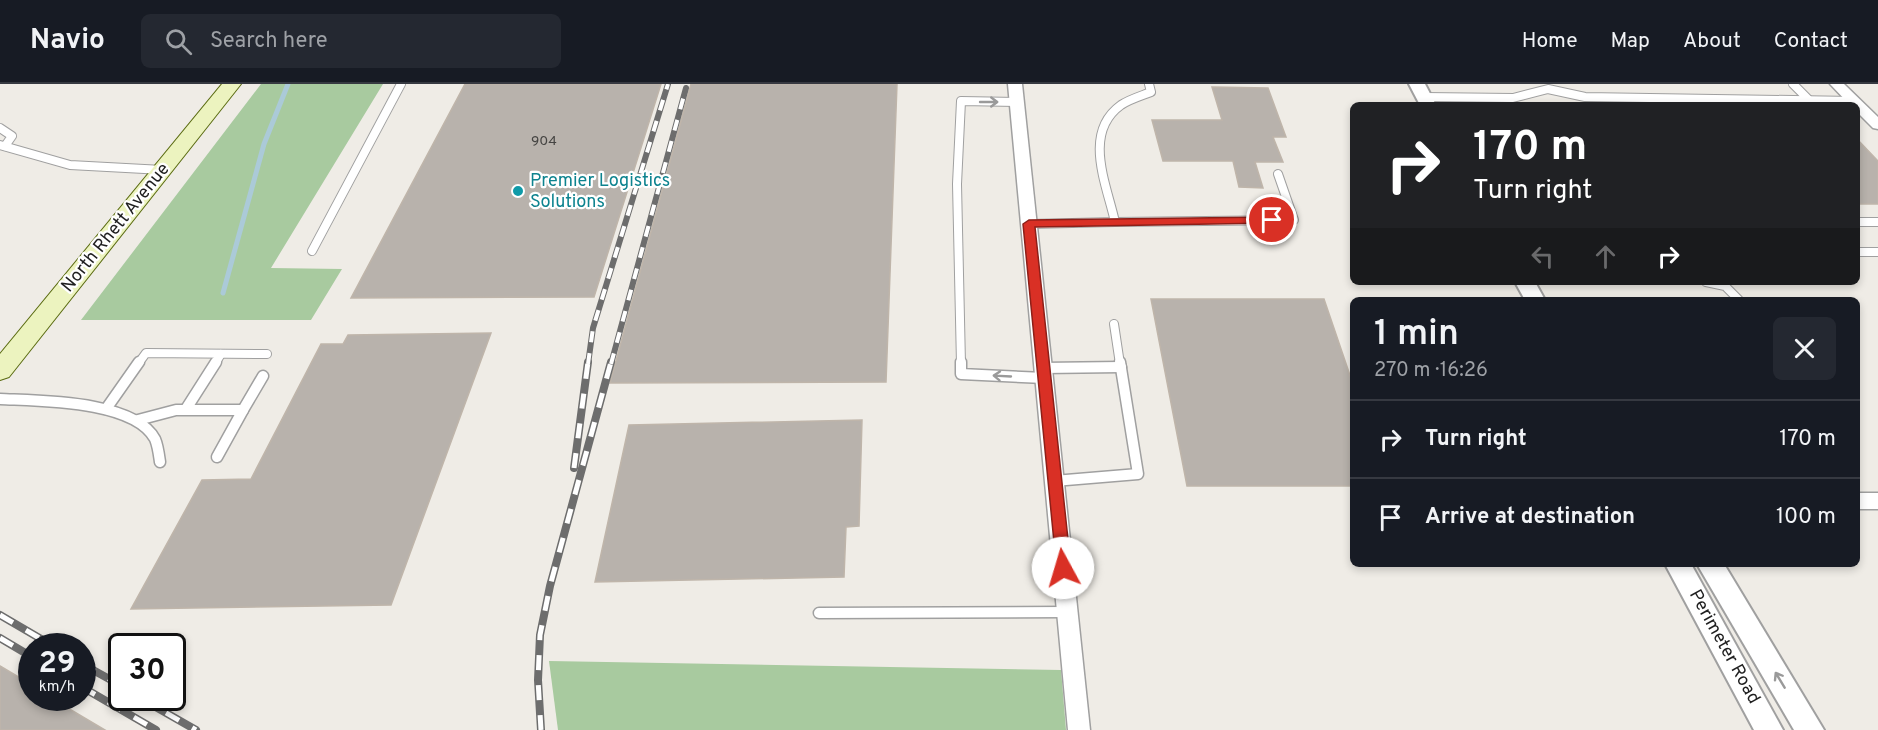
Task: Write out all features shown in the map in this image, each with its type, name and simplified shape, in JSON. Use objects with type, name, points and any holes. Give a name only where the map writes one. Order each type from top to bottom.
[{"type":"main road","name":"North Rhett Avenue","points":[[0,371],[232,84]]},
{"type":"street","points":[[1837,84],[1854,101]]},
{"type":"street","points":[[1016,93],[1079,730]]},
{"type":"street","points":[[1860,107],[1878,125]]},
{"type":"street","points":[[1860,501],[1878,501]]},
{"type":"street","name":"Perimeter Road","points":[[1680,567],[1769,730]]},
{"type":"street","points":[[1712,567],[1810,730]]},
{"type":"lane","points":[[312,251],[401,84]]},
{"type":"lane","points":[[1115,222],[1098,143],[1101,126],[1119,106],[1151,92],[1149,84]]},
{"type":"lane","points":[[1793,84],[1808,99]]},
{"type":"lane","points":[[1423,95],[1512,98],[1526,97],[1536,91],[1551,87],[1585,97],[1854,101]]},
{"type":"lane","points":[[1016,93],[961,101],[957,184],[961,288],[961,374],[1044,373],[1121,367]]},
{"type":"lane","points":[[0,128],[12,136],[3,146],[70,165],[163,170]]},
{"type":"lane","points":[[1029,224],[1294,220],[1278,174]]},
{"type":"lane","points":[[1860,222],[1878,222]]},
{"type":"lane","points":[[1860,252],[1878,252]]},
{"type":"lane","points":[[1723,285],[1732,289],[1737,297]]},
{"type":"lane","points":[[1054,481],[1138,474],[1114,324]]},
{"type":"lane","points":[[106,409],[146,353],[267,354]]},
{"type":"lane","points":[[186,409],[221,354]]},
{"type":"lane","points":[[217,457],[263,376]]},
{"type":"lane","points":[[0,399],[106,409],[138,420],[154,436],[160,462]]},
{"type":"lane","points":[[138,420],[155,412],[186,409],[243,410]]},
{"type":"lane","points":[[819,613],[1067,612]]},
{"type":"green space","points":[[261,84],[383,84],[271,268],[342,269],[311,320],[81,320]]},
{"type":"green space","points":[[549,661],[1061,670],[1066,730],[558,730]]},
{"type":"building","name":"Premier Logistics Solutions","points":[[465,84],[661,84],[594,297],[351,298]]},
{"type":"building","points":[[691,84],[897,84],[886,382],[610,383]]},
{"type":"building","points":[[1212,87],[1268,88],[1286,137],[1273,137],[1283,162],[1255,162],[1263,188],[1239,187],[1233,161],[1163,161],[1152,120],[1222,120]]},
{"type":"building","points":[[1860,142],[1878,161],[1878,204],[1860,204]]},
{"type":"building","points":[[1151,299],[1324,299],[1350,375],[1350,486],[1187,486]]},
{"type":"building","points":[[491,333],[391,605],[131,609],[202,480],[251,479],[321,344],[343,344],[348,335]]},
{"type":"building","points":[[862,420],[859,526],[846,527],[844,577],[595,582],[629,425]]},
{"type":"building","points":[[0,666],[18,677],[18,711],[73,711],[105,730],[0,730]]},
{"type":"waterway","points":[[223,293],[264,144],[288,84]]},
{"type":"railway","points":[[588,364],[593,328],[668,84]]},
{"type":"railway","points":[[611,364],[686,88]]},
{"type":"railway","points":[[574,468],[588,362]]},
{"type":"railway","points":[[541,730],[538,680],[540,635],[550,586],[611,362]]},
{"type":"railway","points":[[0,615],[31,633]]},
{"type":"railway","points":[[0,638],[18,649]]},
{"type":"railway","points":[[96,672],[108,678]]},
{"type":"railway","points":[[96,695],[156,730]]},
{"type":"railway","points":[[163,711],[196,730]]},
{"type":"place","name":"Premier Logistics Solutions","points":[[518,191]]},
{"type":"route","points":[[1063,568],[1029,224],[1272,220]]}]
